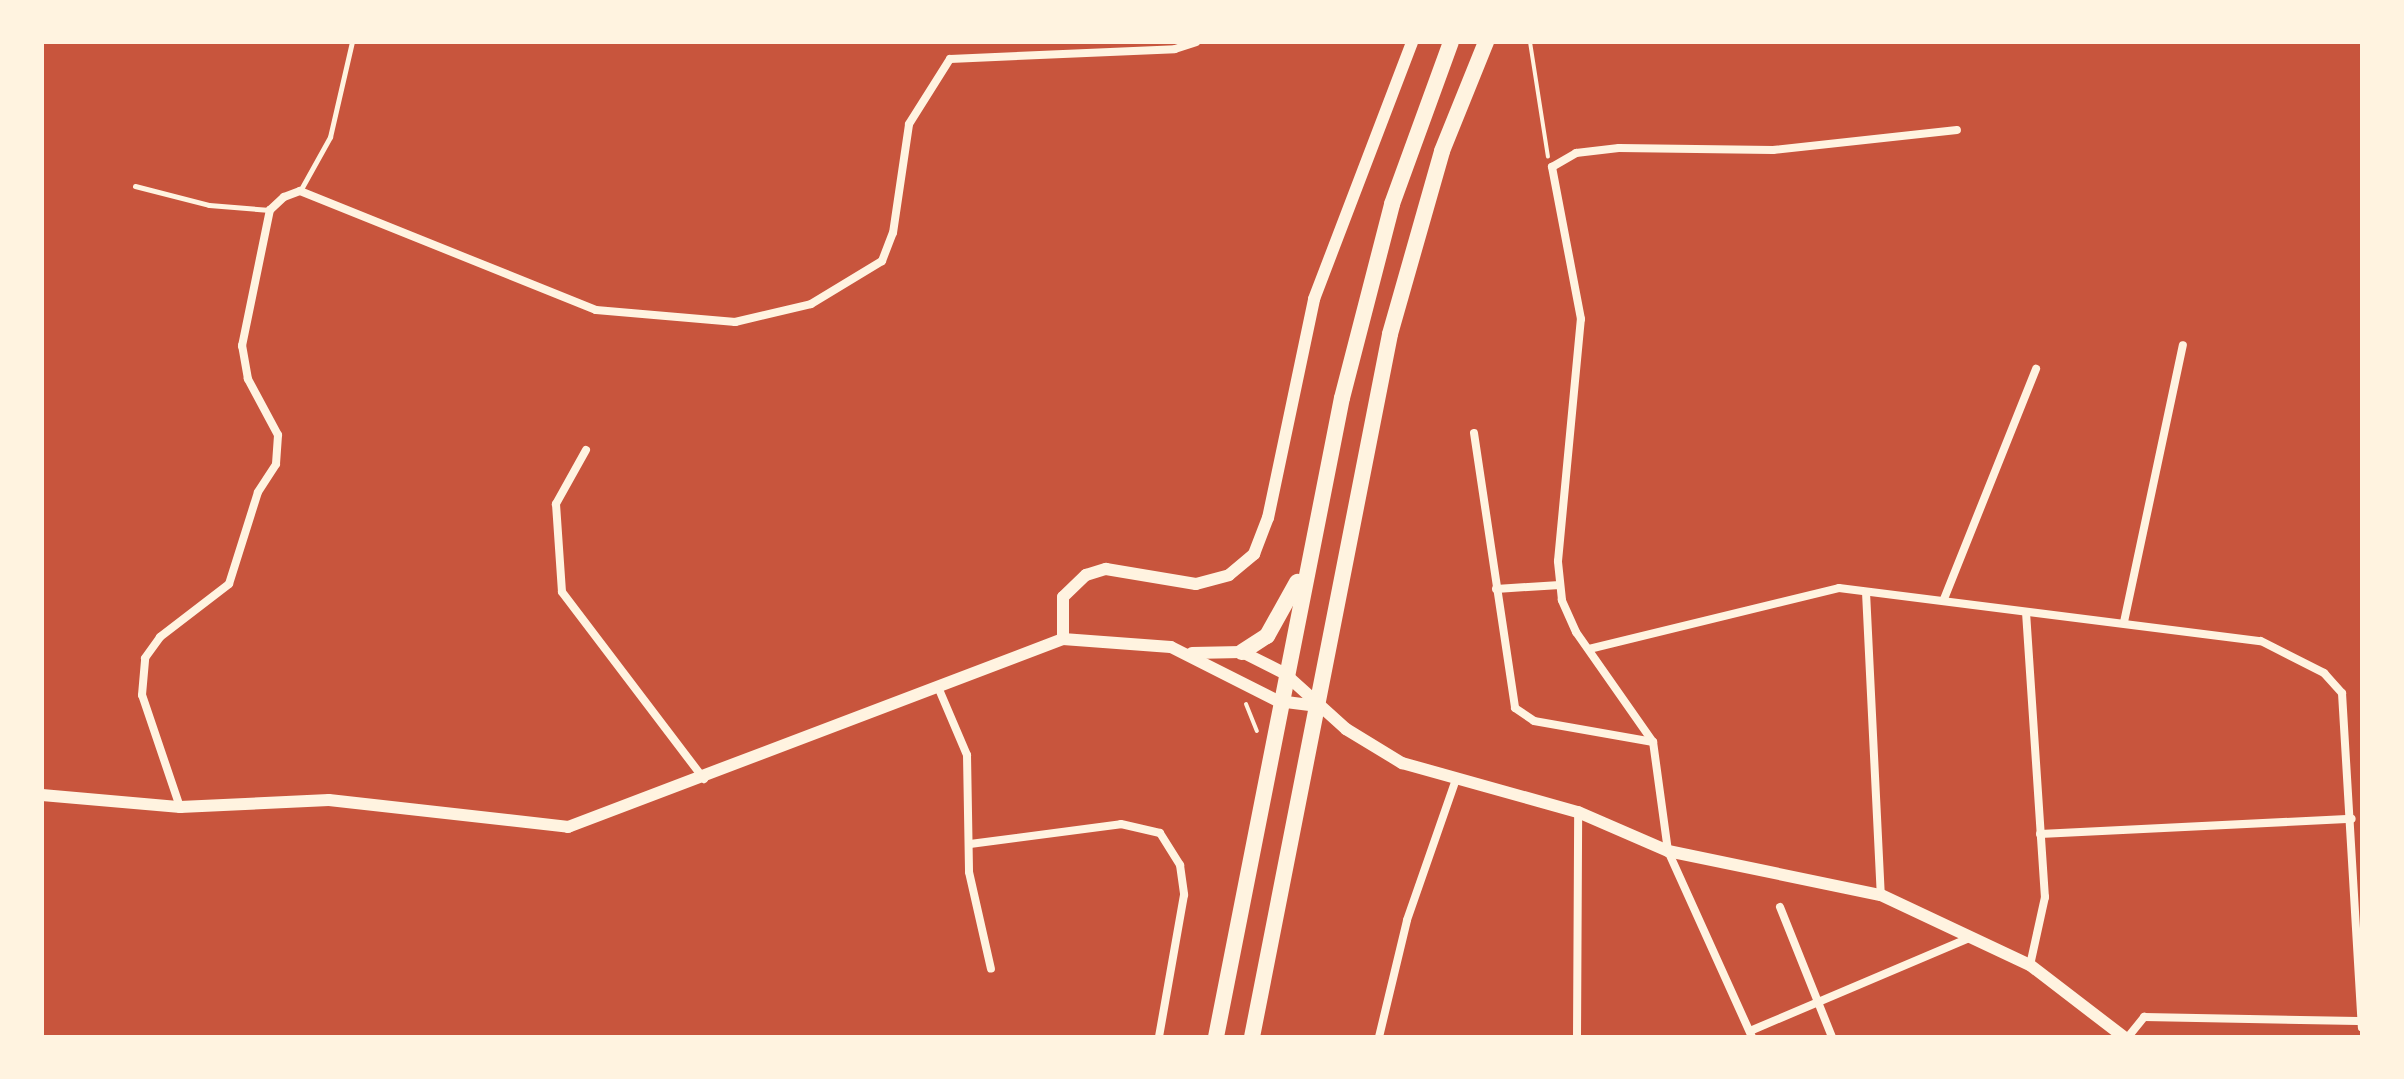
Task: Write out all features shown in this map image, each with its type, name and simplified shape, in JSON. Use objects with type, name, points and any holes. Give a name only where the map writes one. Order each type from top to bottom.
[{"type":"main road","points":[[1216,1037],[1278,701],[1375,261],[1451,42]]},
{"type":"main road","points":[[1252,1037],[1406,271],[1486,42]]},
{"type":"main road","points":[[1242,652],[1281,616],[1314,535]]},
{"type":"street","points":[[180,807],[142,695],[145,658],[160,637],[229,584],[258,492],[276,464],[278,435],[248,379],[242,346],[270,210],[300,191],[596,310],[735,322],[811,304],[882,261],[909,124],[950,59],[1196,42]]},
{"type":"street","points":[[1063,639],[1063,597],[1086,575],[1106,569],[1196,584],[1229,575],[1254,554],[1268,518],[1314,299],[1412,42]]},
{"type":"street","points":[[1957,130],[1773,150],[1619,148],[1576,153],[1552,167],[1581,319],[1560,585],[1589,649],[1653,742],[1668,851],[1751,1034],[1975,934]]},
{"type":"street","points":[[2124,622],[2183,345]]},
{"type":"street","points":[[1944,599],[2036,369]]},
{"type":"street","points":[[1474,433],[1510,696],[1523,717],[1653,742]]},
{"type":"street","points":[[586,450],[556,504],[562,592],[705,780]]},
{"type":"street","points":[[1496,589],[1560,585]]},
{"type":"street","points":[[42,795],[180,807],[329,800],[547,829],[705,780],[1063,639],[1143,642],[1189,653],[1242,652],[1284,673],[1318,706],[1376,750],[1456,779],[1578,812],[1668,851],[1881,895],[1975,934],[2030,965],[2126,1037],[2144,1017],[2360,1024],[2344,703],[2333,679],[2245,635],[2026,612],[1944,599],[1815,591],[1589,649]]},
{"type":"street","points":[[1866,592],[1881,895]]},
{"type":"street","points":[[2026,612],[2045,915],[2030,965]]},
{"type":"street","points":[[1189,653],[1278,701],[1318,706]]},
{"type":"street","points":[[938,687],[967,755],[972,890],[991,969]]},
{"type":"street","points":[[1379,1037],[1407,920],[1456,779]]},
{"type":"street","points":[[1577,1037],[1578,812]]},
{"type":"street","points":[[2040,834],[2352,819]]},
{"type":"street","points":[[970,844],[1121,824],[1160,833],[1180,865],[1184,895],[1159,1037]]},
{"type":"street","points":[[1780,907],[1832,1037]]},
{"type":"lane","points":[[300,191],[330,137],[352,42]]},
{"type":"lane","points":[[135,186],[209,205],[270,210]]},
{"type":"path","points":[[1530,42],[1538,129],[1552,167]]}]
